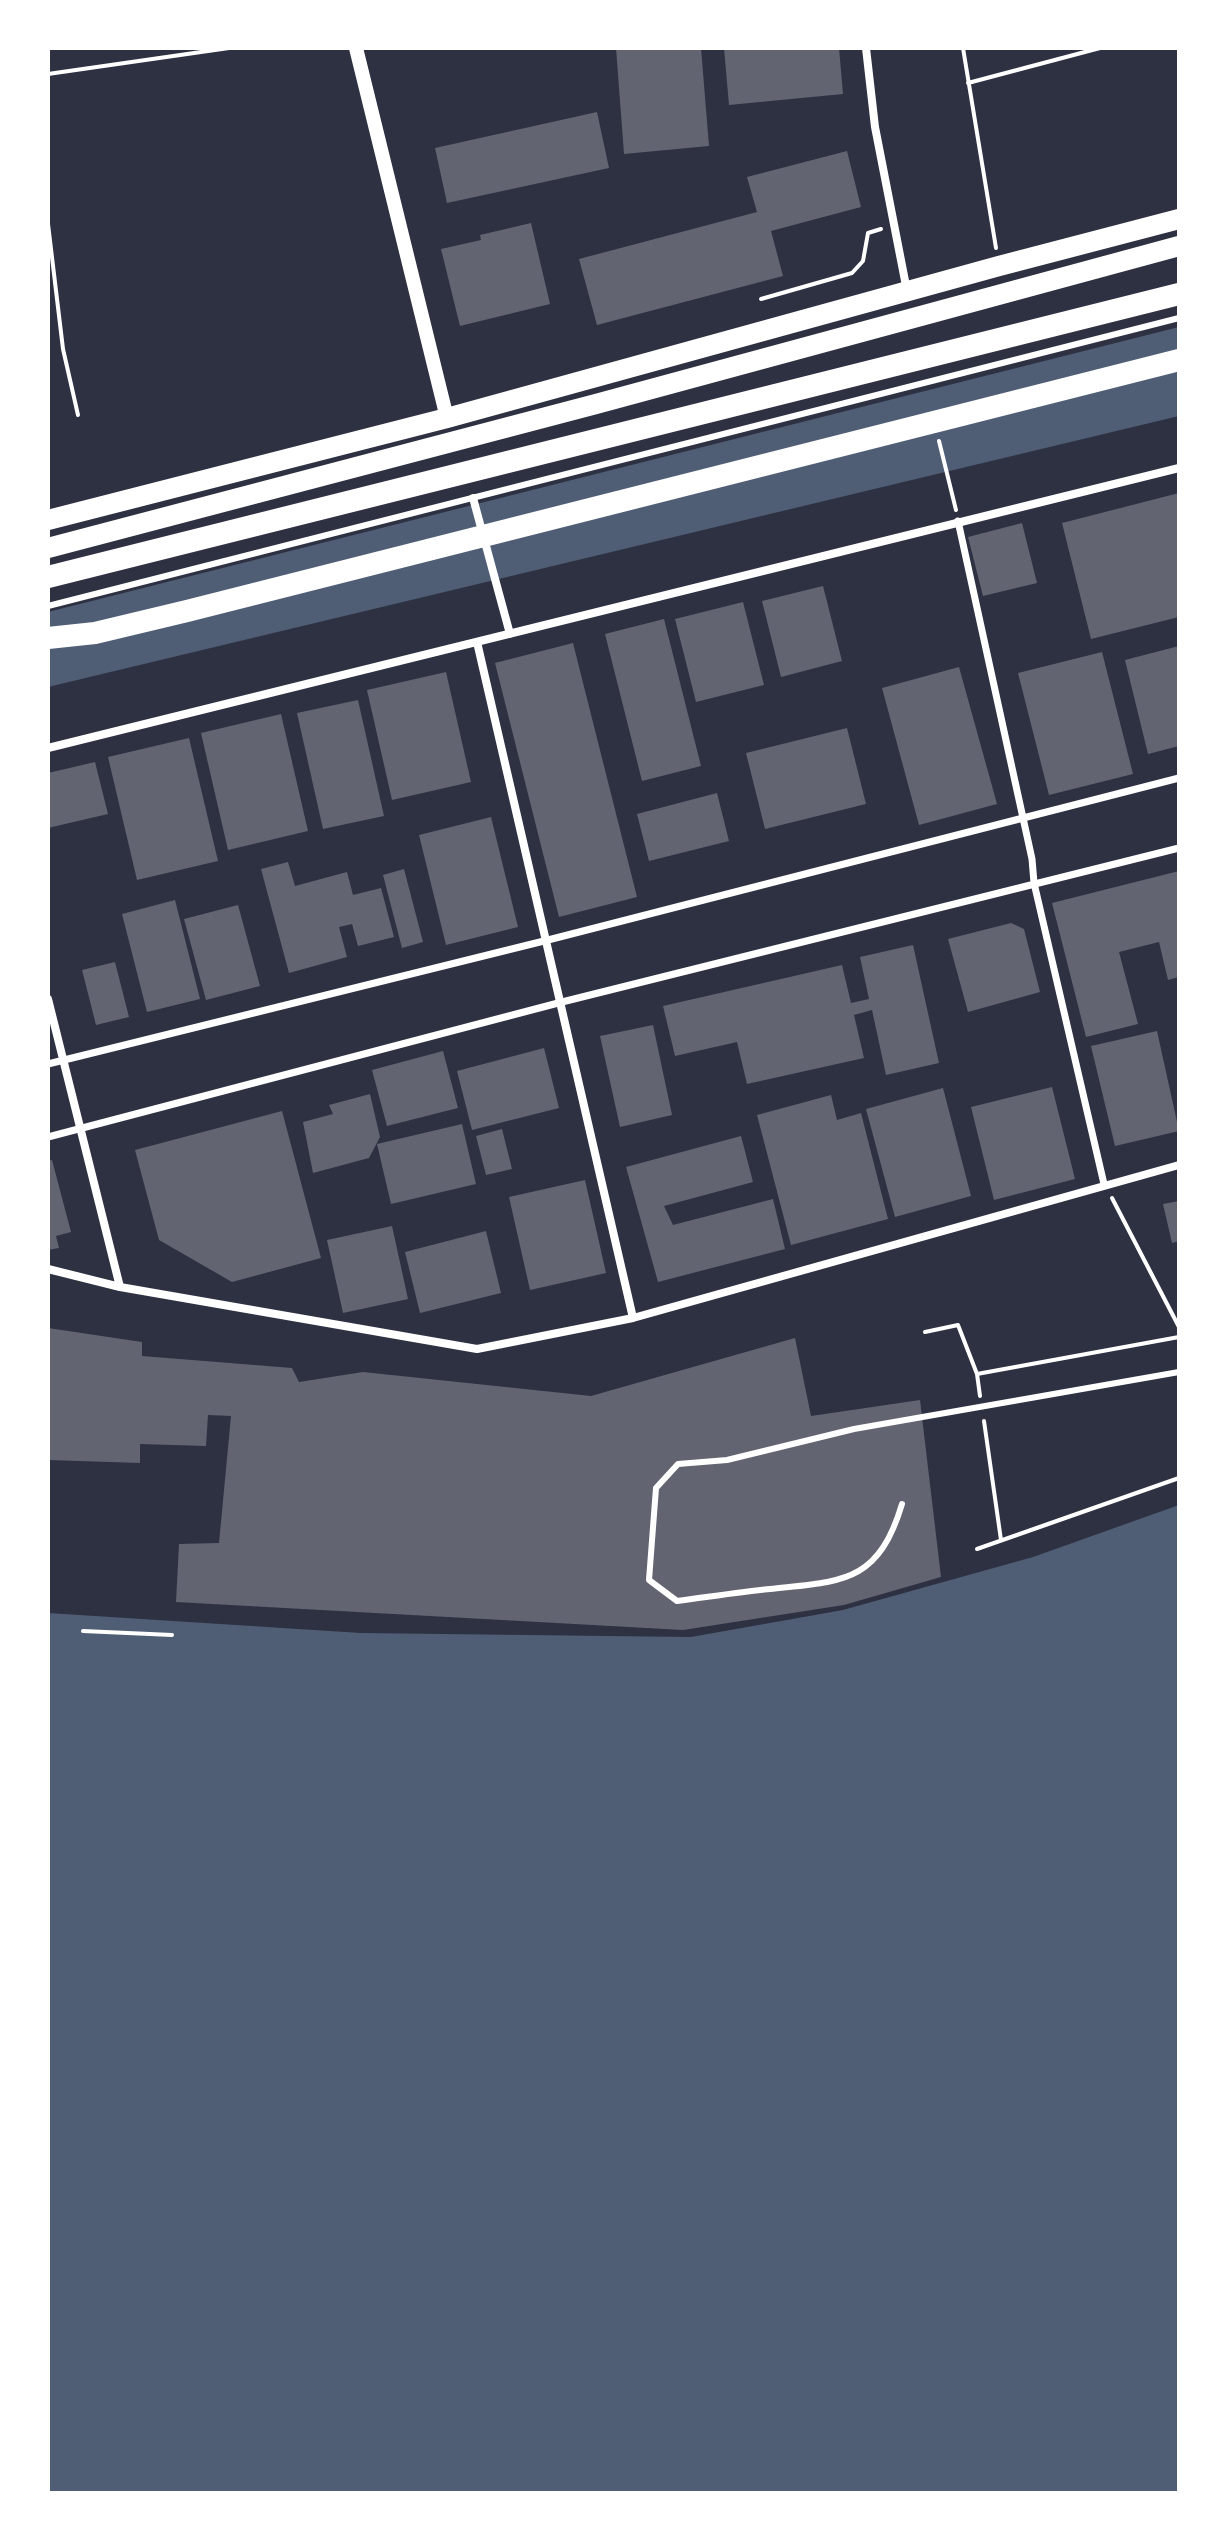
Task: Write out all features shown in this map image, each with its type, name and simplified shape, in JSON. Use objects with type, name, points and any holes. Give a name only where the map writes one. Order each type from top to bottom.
[{"type":"highway","points":[[48,577],[1179,292]]},
{"type":"highway","points":[[48,638],[95,633],[187,611],[1179,360]]},
{"type":"main road","points":[[48,520],[447,418],[1179,219]]},
{"type":"main road","points":[[48,548],[1179,246]]},
{"type":"street","points":[[356,48],[447,418]]},
{"type":"street","points":[[866,48],[875,127],[907,291]]},
{"type":"street","points":[[48,748],[1179,468]]},
{"type":"street","points":[[473,500],[510,634]]},
{"type":"street","points":[[958,522],[1023,818],[1034,883],[1104,1184]]},
{"type":"street","points":[[477,642],[633,1318]]},
{"type":"street","points":[[48,1064],[1179,778]]},
{"type":"street","points":[[48,1137],[562,1002],[1179,848]]},
{"type":"street","points":[[48,999],[120,1287]]},
{"type":"street","points":[[48,1269],[120,1287],[477,1349],[633,1318],[1179,1165]]},
{"type":"lane","points":[[48,606],[1179,318]]},
{"type":"lane","points":[[902,1504],[894,1530],[881,1552],[858,1571],[828,1584],[677,1601],[649,1580],[656,1488],[678,1464],[727,1460],[854,1429],[1179,1372]]},
{"type":"path","points":[[48,74],[229,48]]},
{"type":"path","points":[[963,48],[999,266]]},
{"type":"path","points":[[968,83],[1100,48]]},
{"type":"path","points":[[48,224],[63,349],[78,415]]},
{"type":"path","points":[[761,299],[852,273],[863,261],[868,233],[894,225]]},
{"type":"path","points":[[937,432],[958,522]]},
{"type":"path","points":[[1104,1184],[1179,1327]]},
{"type":"path","points":[[977,1374],[1179,1337]]},
{"type":"path","points":[[977,1549],[1179,1478]]},
{"type":"path","points":[[83,1631],[172,1635]]},
{"type":"water","points":[[1179,327],[1179,416],[48,687],[48,612]]},
{"type":"water","points":[[1179,1505],[1179,2493],[48,2493],[48,1613],[361,1633],[691,1637],[843,1610],[1033,1557]]},
{"type":"building","points":[[616,48],[701,48],[709,146],[624,154]]},
{"type":"building","points":[[724,48],[839,48],[843,94],[729,105]]},
{"type":"building","points":[[597,112],[609,168],[447,203],[435,148]]},
{"type":"building","points":[[847,151],[861,207],[771,231],[783,276],[597,325],[579,259],[757,212],[747,177]]},
{"type":"building","points":[[531,223],[550,304],[460,326],[441,249],[481,240],[480,235]]},
{"type":"building","points":[[1179,493],[1179,617],[1091,639],[1062,523]]},
{"type":"building","points":[[1022,523],[1037,583],[983,596],[968,537]]},
{"type":"building","points":[[823,586],[842,661],[781,677],[762,601]]},
{"type":"building","points":[[743,602],[764,685],[696,702],[675,619]]},
{"type":"building","points":[[664,619],[701,766],[642,781],[605,634]]},
{"type":"building","points":[[573,643],[637,897],[559,917],[495,663]]},
{"type":"building","points":[[1179,646],[1179,746],[1148,754],[1125,660]]},
{"type":"building","points":[[1102,652],[1133,774],[1049,795],[1018,673]]},
{"type":"building","points":[[959,667],[997,804],[919,825],[882,688]]},
{"type":"building","points":[[446,672],[471,782],[392,800],[367,690]]},
{"type":"building","points":[[358,700],[384,816],[323,829],[297,713]]},
{"type":"building","points":[[281,714],[308,831],[228,850],[201,733]]},
{"type":"building","points":[[847,728],[866,804],[765,829],[746,753]]},
{"type":"building","points":[[189,738],[218,861],[137,880],[108,757]]},
{"type":"building","points":[[95,762],[108,814],[48,828],[48,773]]},
{"type":"building","points":[[717,793],[729,841],[649,861],[637,814]]},
{"type":"building","points":[[491,817],[518,927],[446,945],[419,835]]},
{"type":"building","points":[[288,862],[295,886],[347,872],[353,895],[381,888],[394,937],[358,946],[352,924],[339,927],[347,957],[289,973],[261,869]]},
{"type":"building","points":[[404,869],[423,942],[402,948],[383,875]]},
{"type":"building","points":[[1179,871],[1179,977],[1168,980],[1159,942],[1119,952],[1138,1024],[1086,1037],[1052,903]]},
{"type":"building","points":[[175,900],[200,999],[147,1012],[122,914]]},
{"type":"building","points":[[238,905],[260,986],[206,1000],[184,919]]},
{"type":"building","points":[[1011,923],[1024,929],[1040,992],[968,1012],[948,939]]},
{"type":"building","points":[[913,945],[939,1063],[886,1075],[872,1010],[854,1015],[864,1058],[747,1084],[737,1042],[675,1056],[663,1006],[842,965],[851,1003],[869,999],[860,957]]},
{"type":"building","points":[[115,962],[129,1017],[96,1025],[82,970]]},
{"type":"building","points":[[653,1025],[672,1115],[620,1127],[600,1036]]},
{"type":"building","points":[[1157,1031],[1179,1131],[1115,1146],[1091,1046]]},
{"type":"building","points":[[544,1048],[559,1108],[472,1130],[457,1071]]},
{"type":"building","points":[[443,1051],[458,1108],[387,1126],[372,1070]]},
{"type":"building","points":[[1052,1087],[1075,1179],[994,1200],[971,1107]]},
{"type":"building","points":[[943,1088],[971,1196],[895,1217],[866,1109]]},
{"type":"building","points":[[370,1094],[380,1137],[369,1158],[313,1173],[303,1122],[333,1114],[329,1105]]},
{"type":"building","points":[[831,1095],[837,1120],[861,1113],[888,1219],[791,1245],[757,1115]]},
{"type":"building","points":[[282,1111],[321,1258],[232,1282],[159,1240],[135,1150]]},
{"type":"building","points":[[462,1124],[476,1184],[391,1204],[377,1144]]},
{"type":"building","points":[[502,1129],[512,1169],[486,1175],[476,1136]]},
{"type":"building","points":[[741,1136],[753,1182],[664,1206],[673,1225],[773,1199],[785,1249],[658,1282],[626,1167]]},
{"type":"building","points":[[52,1160],[71,1232],[56,1236],[59,1248],[48,1250],[48,1161]]},
{"type":"building","points":[[585,1180],[606,1273],[530,1290],[509,1197]]},
{"type":"building","points":[[1179,1201],[1179,1241],[1172,1243],[1163,1204]]},
{"type":"building","points":[[392,1226],[408,1299],[343,1313],[327,1240]]},
{"type":"building","points":[[486,1231],[501,1293],[420,1313],[405,1252]]},
{"type":"building","points":[[48,1328],[142,1342],[142,1356],[292,1368],[299,1382],[363,1372],[591,1396],[795,1338],[811,1416],[920,1400],[941,1577],[844,1605],[683,1630],[176,1602],[179,1544],[219,1543],[231,1416],[208,1415],[206,1446],[140,1444],[140,1463],[48,1460]]}]
